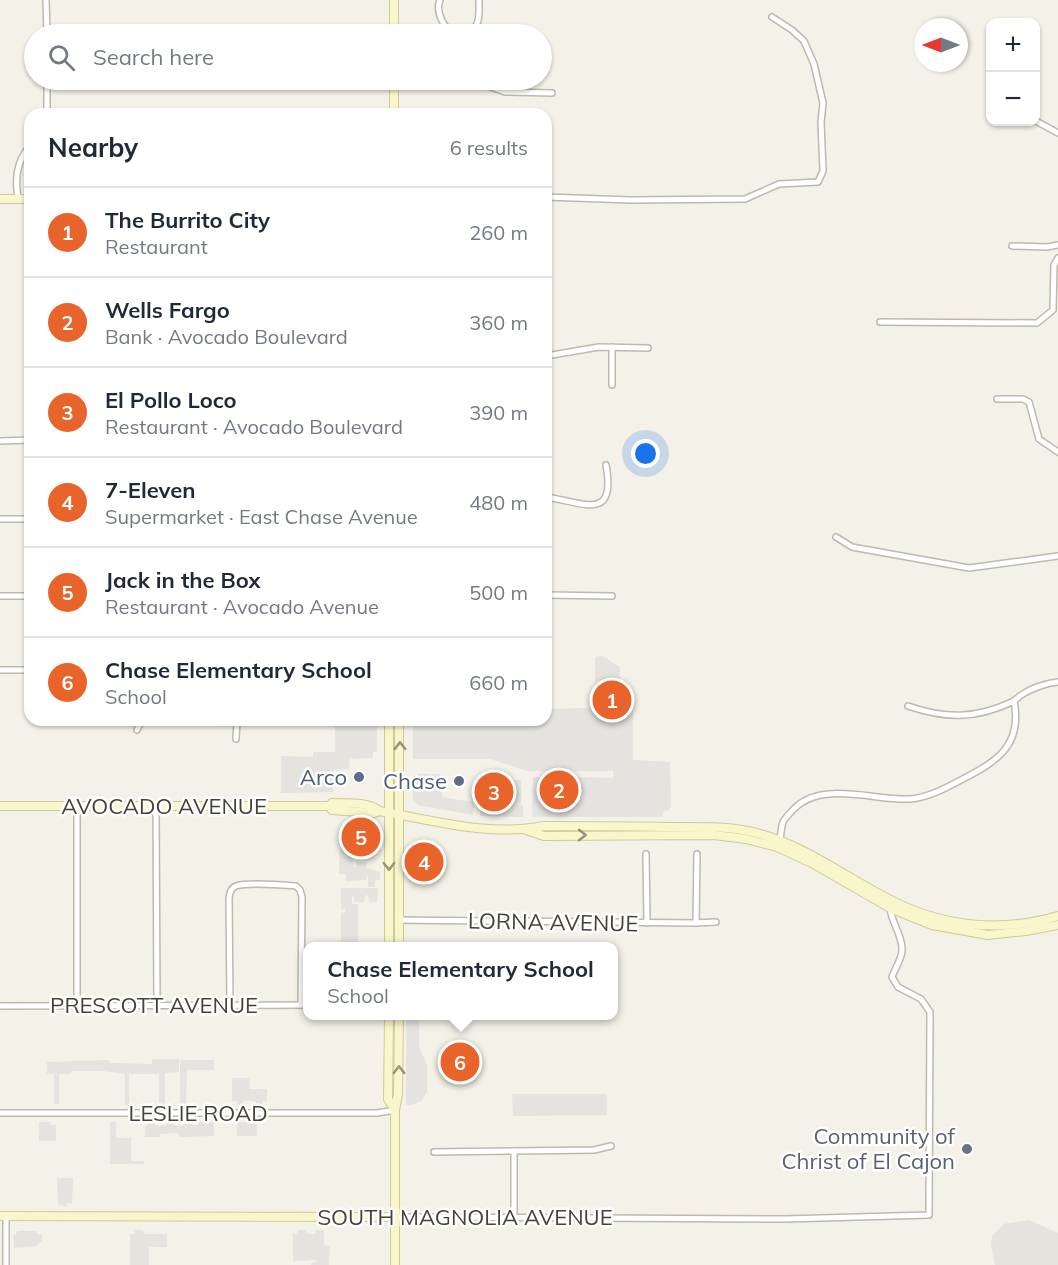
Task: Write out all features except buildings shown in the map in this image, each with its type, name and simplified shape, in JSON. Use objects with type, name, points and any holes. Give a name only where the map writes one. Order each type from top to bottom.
[{"type":"main road","points":[[394,0],[394,24]]},
{"type":"main road","points":[[394,90],[394,108]]},
{"type":"main road","points":[[0,199],[24,199]]},
{"type":"main road","points":[[388,726],[389,942]]},
{"type":"main road","points":[[399,726],[399,942]]},
{"type":"main road","name":"AVOCADO AVENUE","points":[[0,806],[329,806],[332,803],[375,807],[379,811],[490,830],[525,830]]},
{"type":"main road","points":[[525,830],[544,826],[714,827],[748,831],[780,840],[815,856],[903,906],[934,918],[989,927],[1025,924],[1058,916]]},
{"type":"main road","points":[[525,830],[544,836],[714,835],[746,839],[777,847],[812,863],[890,908],[932,926],[988,935],[1058,925]]},
{"type":"main road","points":[[388,1020],[388,1098],[395,1110]]},
{"type":"main road","points":[[395,1265],[395,1110],[398,1095],[399,1020]]},
{"type":"main road","name":"SOUTH MAGNOLIA AVENUE","points":[[3,1216],[395,1217]]},
{"type":"street","points":[[46,0],[47,24]]},
{"type":"street","points":[[440,0],[439,12],[445,24]]},
{"type":"street","points":[[478,24],[479,0]]},
{"type":"street","points":[[552,197],[631,200],[745,199],[778,184],[818,182],[823,171],[821,122],[823,104],[814,64],[804,41],[772,17]]},
{"type":"street","points":[[47,90],[47,108]]},
{"type":"street","points":[[499,90],[552,93]]},
{"type":"street","points":[[1040,124],[1058,133]]},
{"type":"street","points":[[18,199],[17,172],[24,154]]},
{"type":"street","points":[[1012,246],[1058,245]]},
{"type":"street","points":[[880,322],[1037,323],[1053,310],[1054,265],[1058,258]]},
{"type":"street","points":[[612,347],[612,384]]},
{"type":"street","points":[[552,355],[590,348],[648,348]]},
{"type":"street","points":[[997,399],[1023,399],[1029,402],[1039,439],[1058,452]]},
{"type":"street","points":[[0,441],[24,440]]},
{"type":"street","points":[[552,497],[591,506],[600,504],[608,495],[609,479],[606,465]]},
{"type":"street","points":[[0,519],[24,519]]},
{"type":"street","points":[[836,537],[852,547],[969,568],[1058,556]]},
{"type":"street","points":[[552,595],[612,596]]},
{"type":"street","points":[[0,596],[24,596]]},
{"type":"street","points":[[0,670],[24,670]]},
{"type":"street","points":[[908,706],[929,713],[959,716],[974,714],[1014,701],[1023,693],[1058,682]]},
{"type":"street","points":[[780,840],[784,821],[796,806],[810,798],[819,795],[841,794],[891,800],[920,798],[952,785],[990,765],[1010,744],[1015,730],[1014,701]]},
{"type":"street","points":[[137,730],[139,726]]},
{"type":"street","points":[[236,739],[237,726]]},
{"type":"street","points":[[77,806],[77,1005]]},
{"type":"street","points":[[156,806],[157,1005]]},
{"type":"street","points":[[646,854],[647,923]]},
{"type":"street","points":[[696,923],[697,854]]},
{"type":"street","points":[[230,1005],[229,897],[231,890],[236,886],[296,886],[302,897],[303,951]]},
{"type":"street","name":"SOUTH MAGNOLIA AVENUE","points":[[395,1217],[785,1219],[929,1215],[930,1012],[921,999],[898,987],[892,977],[900,960],[902,947],[891,919],[890,908]]},
{"type":"street","name":"LORNA AVENUE","points":[[389,920],[647,923],[716,921]]},
{"type":"street","name":"PRESCOTT AVENUE","points":[[0,1006],[303,1005]]},
{"type":"street","name":"LESLIE ROAD","points":[[0,1113],[377,1113],[395,1110]]},
{"type":"street","points":[[434,1152],[594,1150],[611,1146]]},
{"type":"street","points":[[514,1150],[514,1219]]},
{"type":"street","points":[[3,1216],[6,1265]]},
{"type":"shaded area","points":[[602,656],[620,667],[620,685],[595,686],[595,657]]},
{"type":"shaded area","points":[[633,707],[633,760],[670,762],[671,806],[669,810],[663,812],[663,817],[532,817],[533,777],[545,777],[545,805],[576,805],[577,777],[613,778],[613,771],[528,771],[490,759],[413,759],[413,726],[552,726],[552,709]]},
{"type":"shaded area","points":[[335,726],[377,726],[377,752],[373,752],[373,758],[350,759],[349,769],[334,770],[333,792],[281,793],[281,756],[313,757],[313,752],[335,752]]},
{"type":"shaded area","points":[[418,774],[441,774],[442,797],[472,802],[475,799],[473,815],[418,805],[413,799],[412,783],[417,779]]},
{"type":"shaded area","points":[[502,780],[521,780],[521,803],[516,804],[523,805],[523,817],[480,816],[481,805],[503,805]]},
{"type":"shaded area","points":[[344,821],[351,821],[354,828],[352,845],[360,846],[360,855],[352,856],[354,867],[356,867],[356,862],[366,862],[367,868],[380,872],[380,879],[375,881],[375,887],[368,887],[368,875],[366,880],[346,881],[346,874],[339,874],[340,832],[345,831]]},
{"type":"shaded area","points":[[341,888],[378,888],[377,902],[369,902],[368,895],[365,896],[364,902],[354,902],[352,896],[352,904],[358,904],[358,942],[341,942],[341,913],[345,912],[345,909],[341,909]]},
{"type":"shaded area","points":[[406,1020],[419,1020],[419,1046],[427,1066],[427,1092],[421,1101],[406,1105]]},
{"type":"shaded area","points":[[152,1059],[179,1059],[179,1072],[165,1073],[165,1105],[159,1105],[159,1074],[129,1074],[129,1105],[125,1105],[125,1074],[103,1071],[73,1071],[70,1074],[59,1074],[59,1104],[54,1104],[54,1074],[47,1074],[47,1062],[109,1060],[109,1063],[152,1064]]},
{"type":"shaded area","points":[[180,1060],[214,1060],[214,1070],[187,1070],[186,1105],[180,1105]]},
{"type":"shaded area","points":[[232,1078],[249,1078],[250,1089],[267,1089],[267,1101],[256,1104],[255,1101],[244,1101],[244,1105],[237,1105],[237,1101],[232,1101]]},
{"type":"shaded area","points":[[512,1094],[607,1094],[607,1115],[513,1116]]},
{"type":"shaded area","points":[[39,1122],[50,1122],[51,1125],[56,1125],[56,1141],[39,1141]]},
{"type":"shaded area","points":[[110,1122],[116,1122],[116,1138],[131,1138],[131,1161],[144,1161],[144,1164],[110,1164]]},
{"type":"shaded area","points":[[148,1122],[154,1122],[155,1125],[160,1126],[166,1125],[167,1122],[174,1122],[174,1125],[179,1126],[185,1125],[185,1122],[198,1125],[199,1122],[214,1122],[214,1136],[179,1137],[179,1133],[145,1137],[145,1126]]},
{"type":"shaded area","points":[[237,1122],[257,1122],[257,1136],[237,1136]]},
{"type":"shaded area","points":[[57,1178],[73,1178],[72,1203],[67,1203],[67,1207],[58,1204]]},
{"type":"shaded area","points":[[1029,1220],[1058,1233],[1058,1265],[995,1265],[991,1244],[992,1236],[1003,1224]]},
{"type":"shaded area","points":[[135,1230],[143,1230],[144,1234],[167,1234],[167,1247],[149,1247],[149,1265],[130,1265],[130,1234],[135,1234]]},
{"type":"shaded area","points":[[298,1230],[306,1230],[306,1233],[315,1234],[316,1230],[324,1230],[324,1245],[330,1246],[329,1265],[311,1265],[316,1260],[293,1261],[293,1234],[297,1234]]},
{"type":"shaded area","points":[[18,1231],[37,1231],[37,1234],[42,1234],[42,1241],[37,1246],[14,1248],[13,1236]]},
{"type":"place","name":"The Burrito City","points":[[612,700]]},
{"type":"place","name":"Arco","points":[[359,777]]},
{"type":"place","name":"Chase","points":[[459,781]]},
{"type":"place","name":"Wells Fargo","points":[[559,790]]},
{"type":"place","name":"El Pollo Loco","points":[[494,792]]},
{"type":"place","name":"Jack in the Box","points":[[361,837]]},
{"type":"place","name":"7-Eleven","points":[[424,862]]},
{"type":"place","name":"Chase Elementary School","points":[[460,1062]]},
{"type":"place","name":"Community of Christ of El Cajon","points":[[967,1149]]}]
